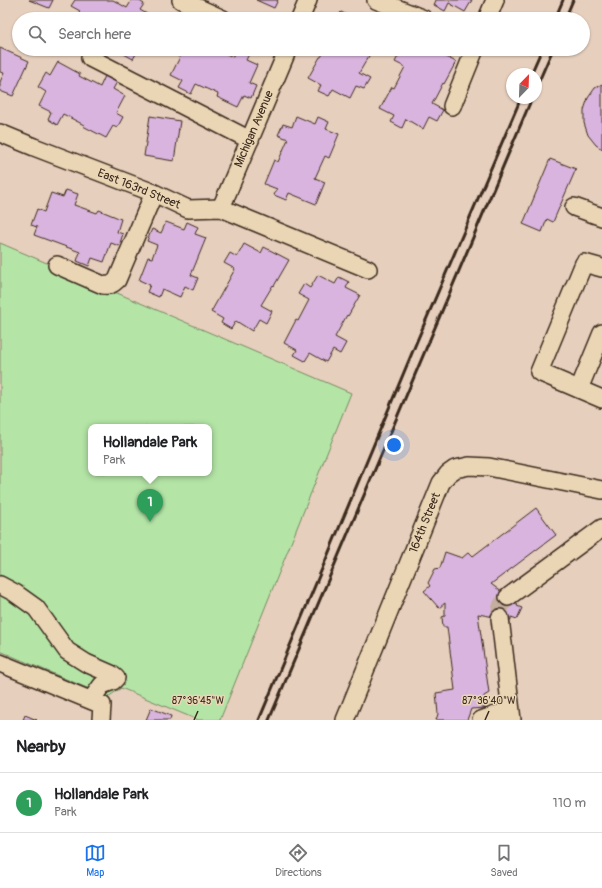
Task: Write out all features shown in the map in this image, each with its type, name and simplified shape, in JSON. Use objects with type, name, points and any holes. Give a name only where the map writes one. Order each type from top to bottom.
[{"type":"street","points":[[180,0],[207,12]]},
{"type":"street","points":[[303,12],[308,0]]},
{"type":"street","points":[[376,0],[406,12]]},
{"type":"street","points":[[490,12],[495,0]]},
{"type":"street","name":"Michigan Avenue","points":[[221,208],[285,56]]},
{"type":"street","points":[[452,106],[472,56]]},
{"type":"street","points":[[90,58],[250,140]]},
{"type":"street","name":"East 163rd Street","points":[[0,132],[34,147],[154,193],[188,209],[221,208],[368,269]]},
{"type":"street","points":[[58,265],[103,285],[108,286],[113,284],[117,280],[154,193]]},
{"type":"street","points":[[574,207],[602,217]]},
{"type":"street","points":[[602,268],[584,263],[539,372],[602,399]]},
{"type":"street","points":[[579,389],[602,333]]},
{"type":"street","name":"164th Street","points":[[345,720],[441,483],[448,474],[455,469],[469,466],[489,467],[602,490]]},
{"type":"street","points":[[508,596],[602,528]]},
{"type":"street","points":[[0,585],[15,593],[36,608],[67,651],[86,663],[111,674],[116,678],[113,681],[102,685],[98,708],[0,663]]},
{"type":"street","points":[[481,720],[511,715],[500,618]]},
{"type":"green space","points":[[0,243],[351,393],[220,720],[198,720],[121,688],[108,697],[0,651]]},
{"type":"building","points":[[29,0],[53,0],[49,8]]},
{"type":"building","points":[[75,0],[113,0],[127,8],[132,0],[138,0],[144,4],[140,10],[143,12],[79,12],[71,6]]},
{"type":"building","points":[[256,0],[278,0],[274,8]]},
{"type":"building","points":[[436,0],[472,0],[465,12],[449,3],[445,11],[434,5]]},
{"type":"building","points":[[0,48],[12,53],[12,56],[18,56],[29,61],[13,96],[0,91],[0,82],[4,73],[0,72]]},
{"type":"building","points":[[128,56],[135,56],[133,59]]},
{"type":"building","points":[[178,56],[248,56],[246,60],[257,65],[249,83],[256,86],[251,98],[244,95],[238,107],[217,97],[218,94],[196,84],[191,94],[179,88],[183,81],[171,75],[180,57]]},
{"type":"building","points":[[369,56],[359,73],[370,79],[364,89],[356,86],[350,98],[333,89],[329,96],[318,91],[321,85],[308,78],[321,57]]},
{"type":"building","points":[[398,56],[445,56],[456,62],[432,104],[443,110],[437,121],[429,117],[423,129],[406,119],[402,128],[391,122],[394,116],[380,109],[392,87],[394,88],[405,67],[395,62]]},
{"type":"building","points":[[58,62],[80,74],[79,76],[100,87],[105,76],[117,82],[113,89],[125,96],[116,113],[123,117],[117,128],[113,126],[106,138],[63,114],[57,125],[48,119],[51,112],[39,106],[46,92],[38,87],[46,73],[50,76]]},
{"type":"building","points":[[602,84],[602,149],[596,145],[588,135],[584,123],[584,110],[588,98],[595,88]]},
{"type":"building","points":[[150,116],[180,121],[174,161],[144,156]]},
{"type":"building","points":[[296,116],[315,124],[318,117],[329,122],[326,129],[339,134],[329,158],[325,156],[315,178],[325,182],[316,204],[289,193],[286,200],[274,195],[277,189],[264,184],[274,160],[278,162],[288,139],[278,135],[283,124],[292,127]]},
{"type":"building","points":[[550,159],[576,169],[553,222],[547,219],[542,232],[523,224]]},
{"type":"building","points":[[66,190],[78,194],[74,205],[97,213],[99,210],[121,219],[117,232],[123,234],[119,246],[111,243],[104,262],[92,258],[89,266],[77,261],[80,252],[34,235],[37,227],[31,225],[37,209],[44,212],[51,193],[63,197]]},
{"type":"building","points":[[166,222],[184,229],[187,222],[198,227],[195,234],[206,238],[191,275],[198,278],[193,290],[185,286],[180,297],[162,289],[159,297],[147,292],[150,285],[139,280],[148,257],[152,258],[157,245],[147,241],[152,229],[161,233]]},
{"type":"building","points":[[244,244],[261,253],[264,247],[289,260],[261,305],[272,311],[266,323],[259,319],[252,331],[236,321],[231,329],[221,323],[223,319],[211,312],[235,269],[224,263],[230,253],[237,257]]},
{"type":"building","points":[[318,275],[335,284],[339,277],[349,282],[346,288],[360,295],[335,337],[346,343],[340,354],[333,350],[326,362],[310,353],[305,361],[294,355],[297,350],[284,343],[309,300],[298,294],[304,284],[310,288]]},
{"type":"building","points":[[536,508],[556,535],[491,584],[518,604],[517,606],[522,608],[517,619],[511,617],[511,620],[478,614],[489,693],[484,696],[485,708],[471,709],[467,720],[436,720],[438,714],[436,693],[455,690],[447,627],[443,627],[442,617],[445,616],[445,603],[439,608],[424,591],[430,586],[428,583],[435,569],[440,568],[445,552],[462,558],[469,552],[473,556]]},
{"type":"building","points":[[151,708],[171,716],[170,720],[146,720]]},
{"type":"building","points":[[25,715],[37,720],[23,720]]},
{"type":"tunnel","points":[[500,618],[501,606],[508,597]]},
{"type":"railway","points":[[558,12],[563,0]]},
{"type":"railway","points":[[568,12],[573,0]]},
{"type":"railway","points":[[534,68],[539,56]]},
{"type":"railway","points":[[542,74],[550,56]]},
{"type":"railway","points":[[259,720],[417,341],[518,104]]},
{"type":"railway","points":[[269,720],[529,104]]},
{"type":"place","name":"Hollandale Park","points":[[150,522]]}]
